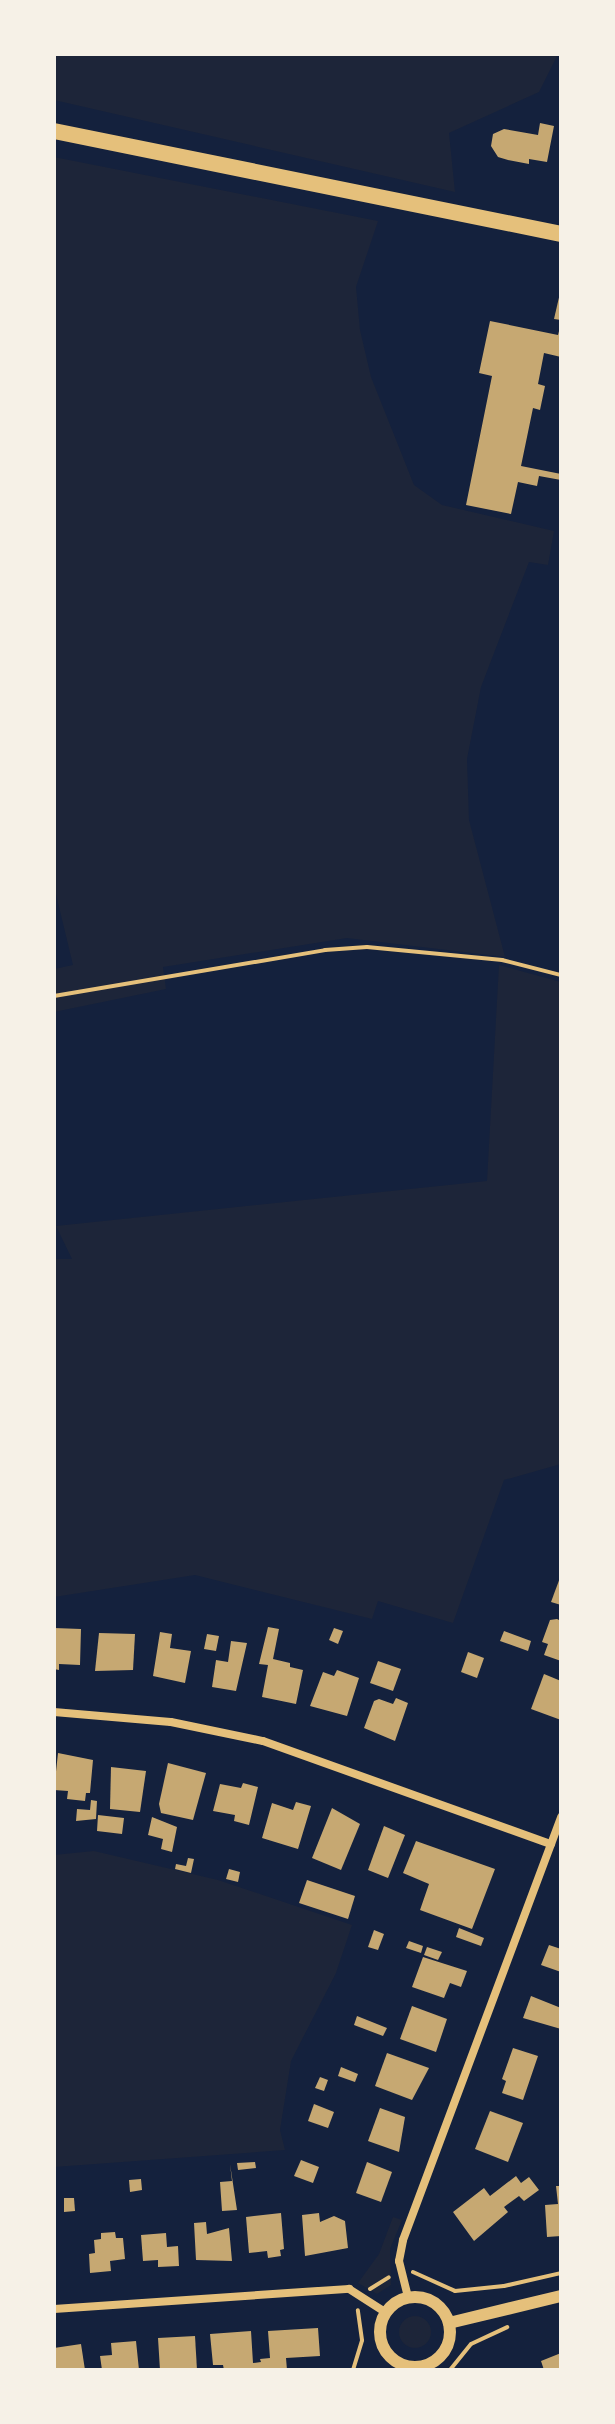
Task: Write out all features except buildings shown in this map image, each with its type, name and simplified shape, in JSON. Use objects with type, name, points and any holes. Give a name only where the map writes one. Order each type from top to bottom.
[{"type":"main road","points":[[54,131],[561,234]]},
{"type":"street","points":[[54,1712],[171,1722],[263,1741],[551,1844]]},
{"type":"street","points":[[408,2297],[399,2261],[403,2240],[561,1817]]},
{"type":"street","points":[[54,2309],[349,2289],[385,2312]]},
{"type":"street","points":[[418,2296],[437,2305],[449,2323],[445,2351],[430,2365],[414,2368],[389,2365],[381,2345],[379,2333],[385,2312],[408,2297],[418,2296]]},
{"type":"street","points":[[449,2323],[561,2296]]},
{"type":"path","points":[[54,996],[325,950],[367,947],[502,960],[561,975]]},
{"type":"path","points":[[415,2272],[455,2291],[504,2286],[561,2273]]},
{"type":"path","points":[[370,2288],[390,2276]]},
{"type":"path","points":[[353,2370],[362,2340],[359,2307]]},
{"type":"path","points":[[450,2370],[471,2344],[518,2323]]},
{"type":"shaded area","points":[[54,54],[558,54],[539,92],[449,133],[455,192],[54,100]]},
{"type":"shaded area","points":[[54,157],[378,221],[356,287],[360,330],[371,377],[414,485],[442,505],[554,531],[548,565],[529,562],[481,687],[467,759],[469,820],[505,957],[347,938],[163,967],[166,989],[54,1012],[54,969],[73,965],[54,886]]},
{"type":"shaded area","points":[[499,965],[561,982],[561,1464],[504,1480],[453,1623],[378,1601],[372,1619],[195,1575],[54,1597],[54,1259],[72,1259],[56,1226],[487,1181]]},
{"type":"shaded area","points":[[94,1851],[218,1880],[352,1925],[336,1973],[291,2061],[280,2130],[285,2150],[54,2167],[54,1855]]},
{"type":"shaded area","points":[[393,2217],[402,2220],[390,2249],[391,2285],[377,2294],[358,2283],[379,2254]]},
{"type":"shaded area","points":[[415,2316],[426,2321],[431,2332],[426,2343],[415,2348],[404,2343],[399,2332],[404,2321]]}]
